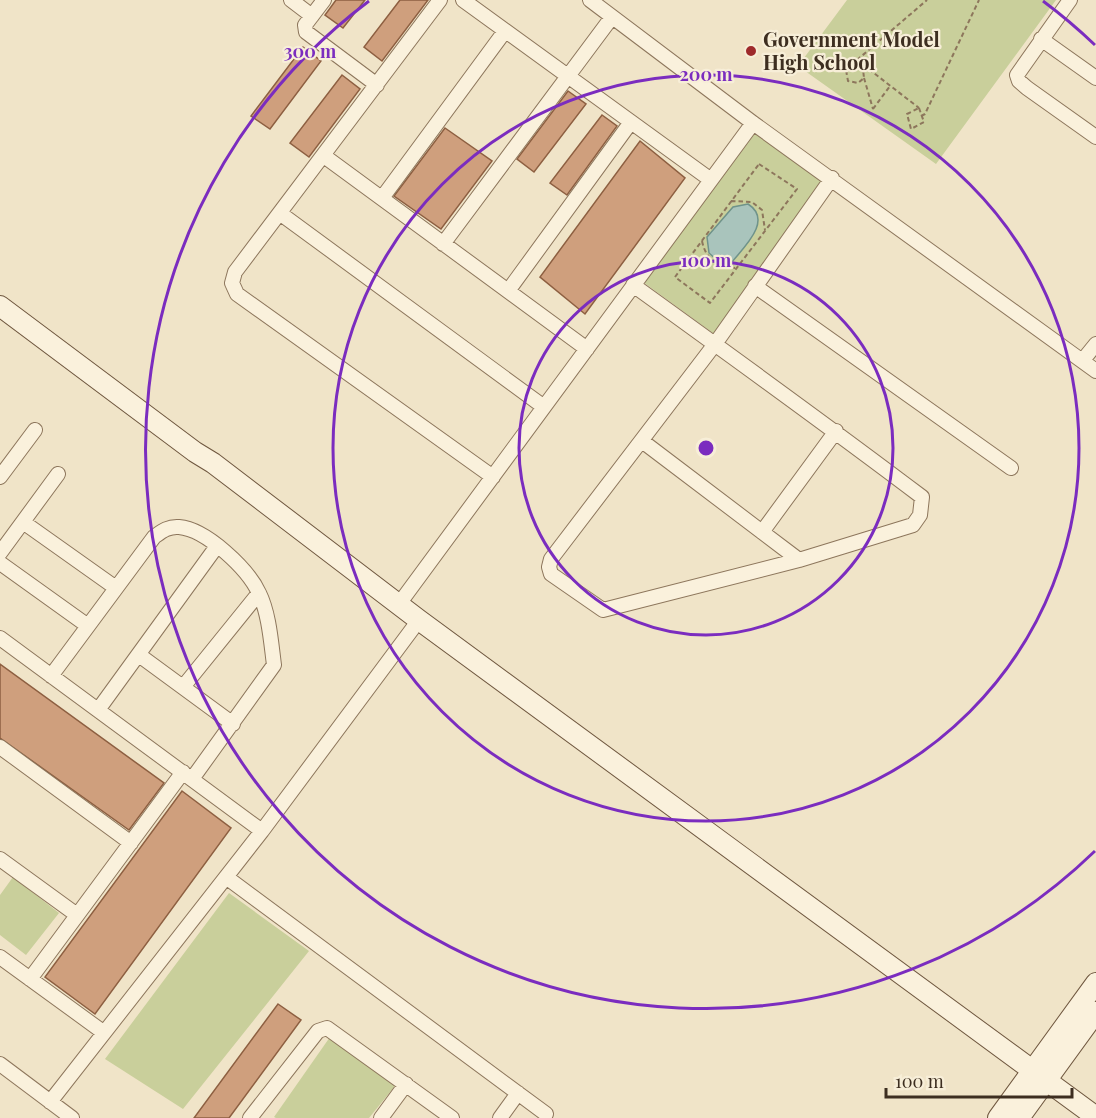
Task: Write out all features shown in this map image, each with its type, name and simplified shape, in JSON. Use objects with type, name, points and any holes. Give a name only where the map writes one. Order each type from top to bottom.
[{"type":"main road","points":[[0,306],[195,452],[213,463],[419,620],[1096,1117]]},
{"type":"main road","points":[[1019,1118],[1040,1075],[1096,983]]},
{"type":"main road","points":[[998,1118],[1096,1012]]},
{"type":"street","points":[[291,0],[312,16]]},
{"type":"street","points":[[324,0],[305,25],[306,32],[377,85]]},
{"type":"street","points":[[440,0],[281,214],[235,272],[232,284],[237,294],[493,477]]},
{"type":"street","points":[[463,0],[711,180]]},
{"type":"street","points":[[590,0],[753,123],[1096,371]]},
{"type":"street","points":[[1070,0],[1017,75],[1019,81],[1096,137]]},
{"type":"street","points":[[443,244],[612,17]]},
{"type":"street","points":[[382,198],[506,31]]},
{"type":"street","points":[[1041,39],[1096,78]]},
{"type":"street","points":[[508,291],[631,122]]},
{"type":"street","points":[[399,604],[753,123]]},
{"type":"street","points":[[324,156],[587,349]]},
{"type":"street","points":[[633,285],[715,344],[836,431],[922,497],[920,515],[913,525],[799,560],[603,610],[551,574],[549,567],[551,559],[715,344],[832,178]]},
{"type":"street","points":[[281,214],[544,407]]},
{"type":"street","points":[[755,286],[1011,468]]},
{"type":"street","points":[[1083,360],[1096,344]]},
{"type":"street","points":[[0,477],[35,430]]},
{"type":"street","points":[[762,532],[836,431]]},
{"type":"street","points":[[642,441],[799,560]]},
{"type":"street","points":[[0,554],[58,474]]},
{"type":"street","points":[[23,522],[116,588]]},
{"type":"street","points":[[30,979],[130,843],[233,724],[274,665],[259,593],[240,564],[217,546],[195,532],[179,527],[167,528],[154,537],[51,676]]},
{"type":"street","points":[[98,710],[217,546]]},
{"type":"street","points":[[0,563],[88,626]]},
{"type":"street","points":[[183,687],[259,593]]},
{"type":"street","points":[[50,1102],[262,831],[419,620]]},
{"type":"street","points":[[0,638],[262,831]]},
{"type":"street","points":[[139,655],[233,724]]},
{"type":"street","points":[[1,749],[130,843]]},
{"type":"street","points":[[0,859],[77,915]]},
{"type":"street","points":[[226,877],[546,1114]]},
{"type":"street","points":[[0,957],[103,1032]]},
{"type":"street","points":[[250,1118],[322,1029],[333,1032],[452,1118]]},
{"type":"street","points":[[0,1064],[72,1118]]},
{"type":"street","points":[[381,1118],[406,1084]]},
{"type":"street","points":[[500,1118],[518,1094]]},
{"type":"path","points":[[857,60],[927,0]]},
{"type":"path","points":[[921,116],[925,114],[978,0]]},
{"type":"path","points":[[857,60],[858,66]]},
{"type":"path","points":[[857,60],[864,68],[919,108],[924,122],[911,129],[907,114],[919,108]]},
{"type":"path","points":[[864,68],[852,65],[846,70],[848,81],[858,83],[864,78]]},
{"type":"path","points":[[864,68],[864,78],[873,109],[890,86]]},
{"type":"path","points":[[759,164],[797,189],[710,303],[675,277],[731,201],[759,164]]},
{"type":"path","points":[[731,201],[752,202],[762,210],[765,231]]},
{"type":"path","points":[[702,241],[704,252],[717,265],[737,268]]},
{"type":"green space","points":[[847,0],[1056,0],[936,164],[798,66]]},
{"type":"green space","points":[[756,132],[825,181],[714,334],[643,282]]},
{"type":"green space","points":[[13,877],[59,913],[26,955],[0,935],[0,895]]},
{"type":"green space","points":[[229,893],[309,951],[183,1109],[105,1059]]},
{"type":"green space","points":[[330,1037],[395,1086],[369,1118],[274,1117]]},
{"type":"water","points":[[748,204],[755,210],[758,218],[754,233],[732,262],[719,262],[709,253],[707,237],[733,207]]},
{"type":"building","points":[[336,0],[365,0],[343,28],[325,15]]},
{"type":"building","points":[[400,0],[428,0],[382,61],[364,47]]},
{"type":"building","points":[[303,47],[321,61],[270,129],[251,116]]},
{"type":"building","points":[[342,75],[360,89],[309,157],[290,143]]},
{"type":"building","points":[[568,91],[586,104],[534,172],[517,159]]},
{"type":"building","points":[[602,115],[617,126],[567,195],[550,183]]},
{"type":"building","points":[[445,128],[492,161],[441,229],[394,196]]},
{"type":"building","points":[[640,141],[685,178],[585,314],[540,277]]},
{"type":"building","points":[[0,664],[164,783],[129,830],[0,738]]},
{"type":"building","points":[[182,791],[231,828],[95,1014],[45,977]]},
{"type":"building","points":[[278,1004],[301,1020],[229,1118],[194,1118]]},
{"type":"place","name":"Government Model High School","points":[[751,51]]}]
